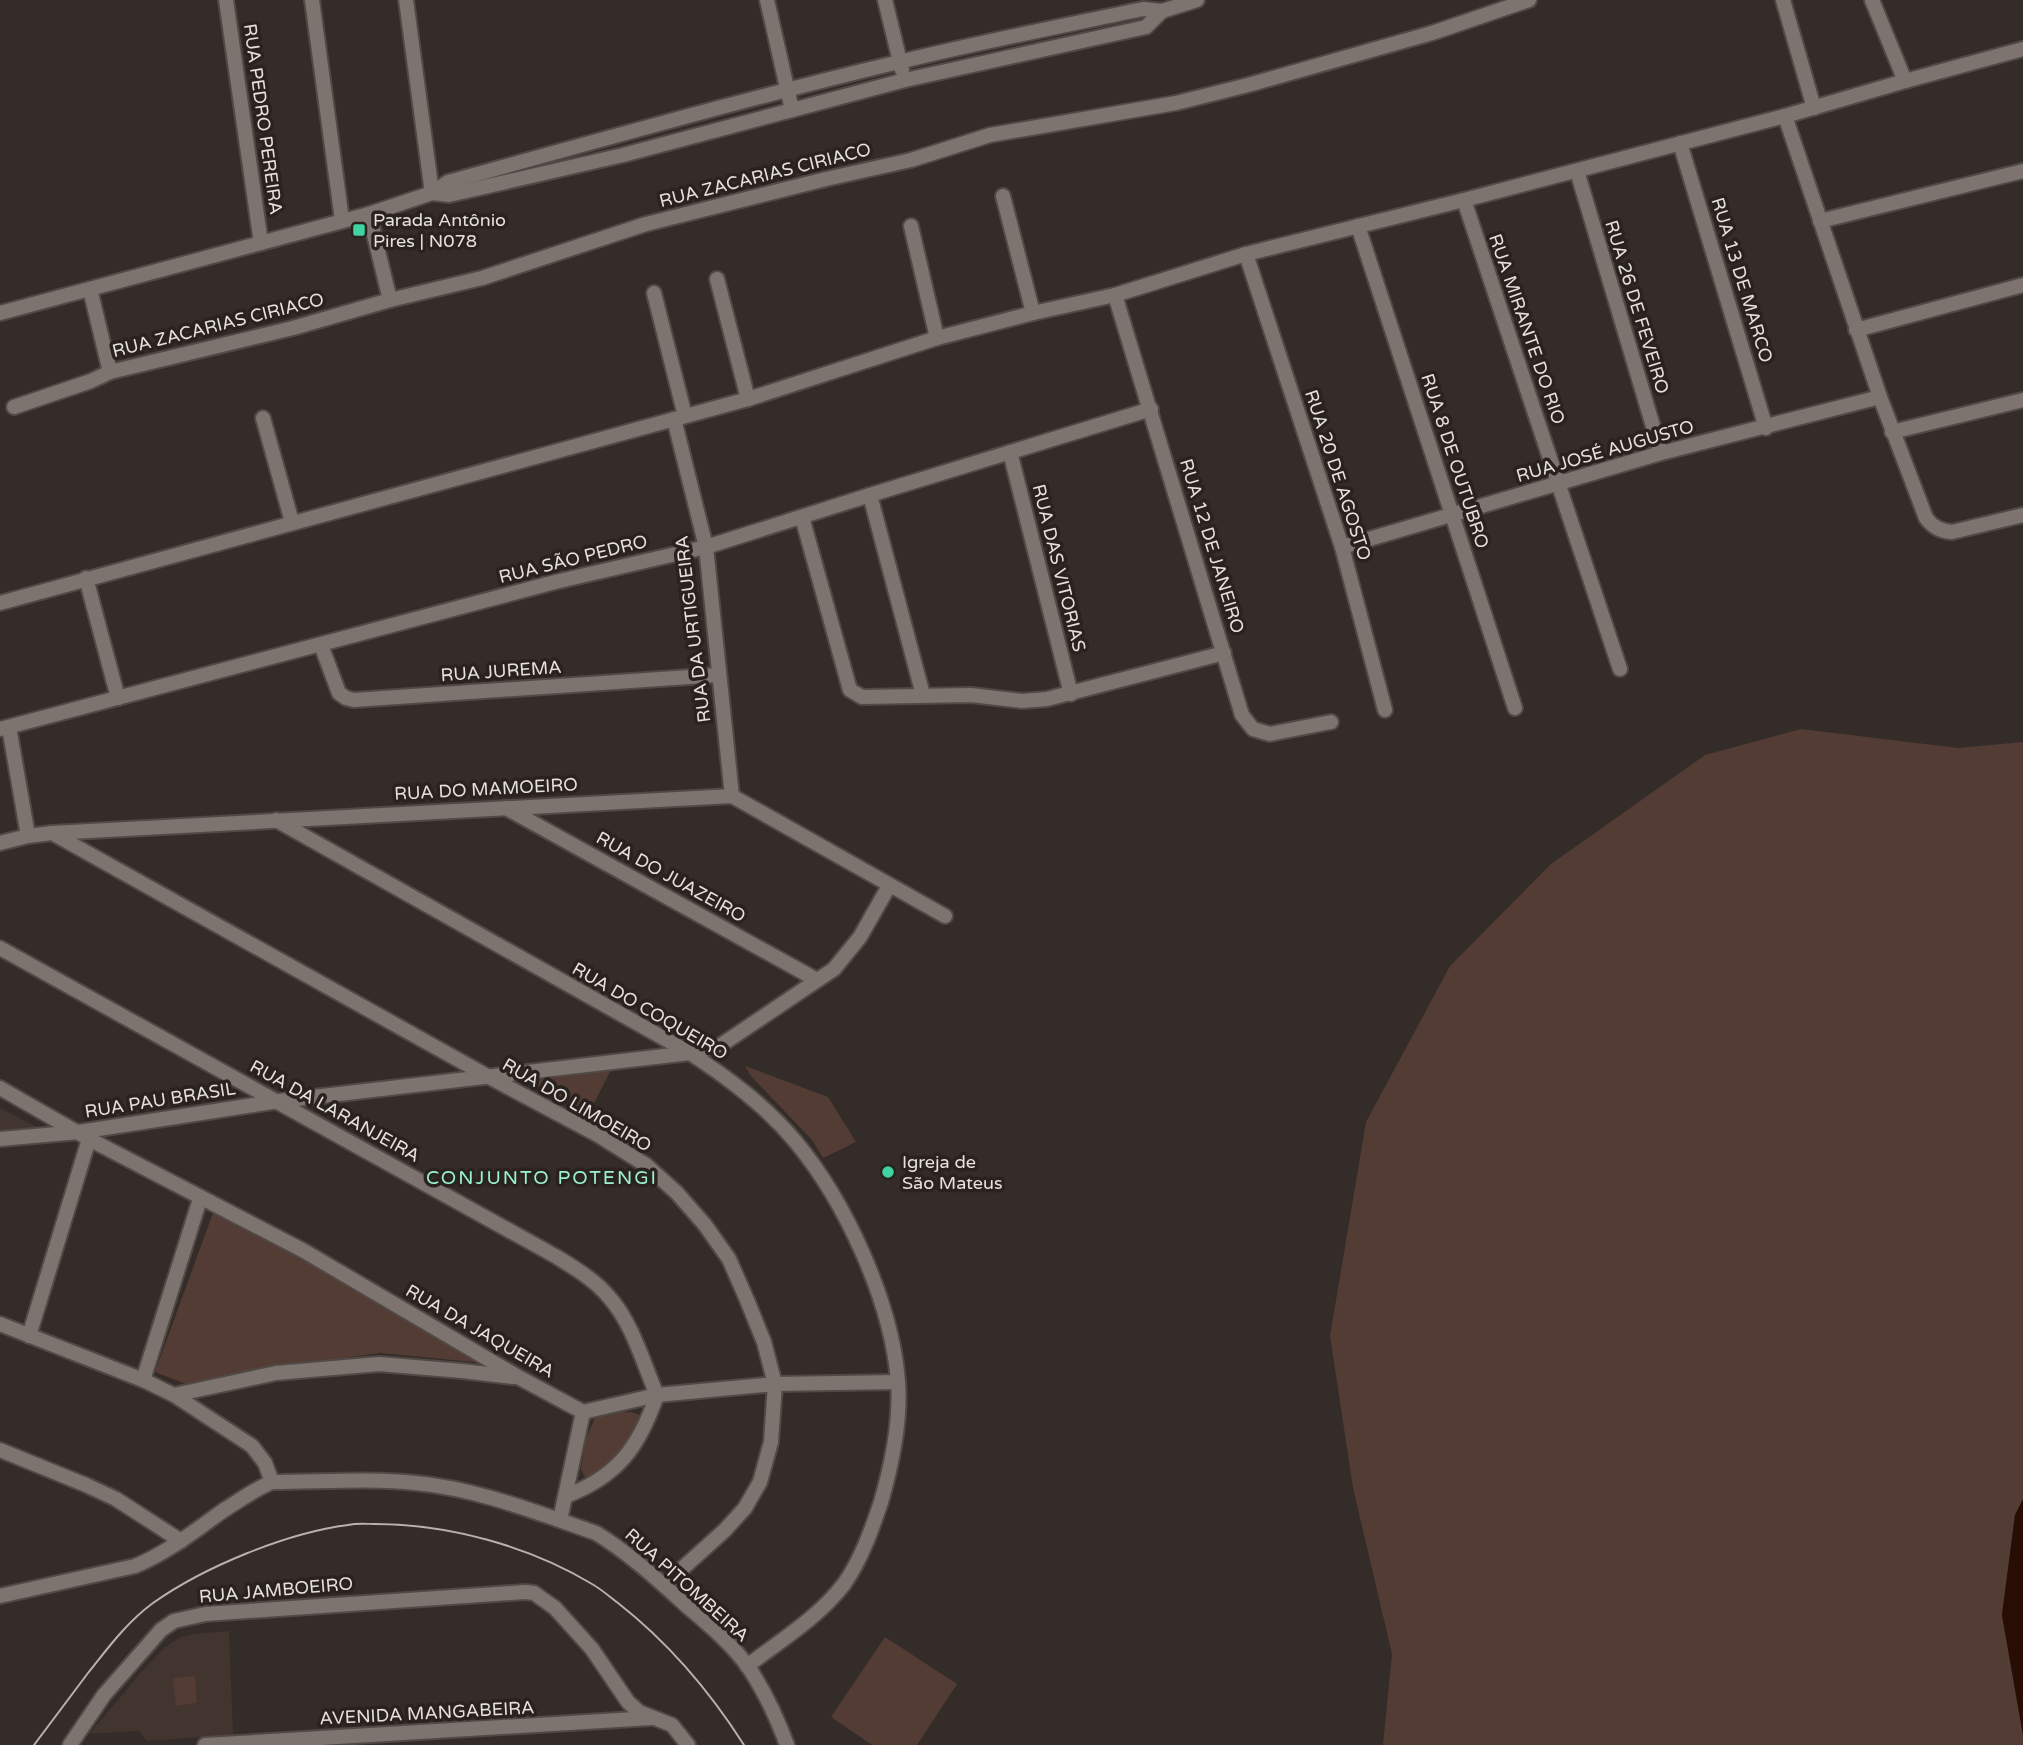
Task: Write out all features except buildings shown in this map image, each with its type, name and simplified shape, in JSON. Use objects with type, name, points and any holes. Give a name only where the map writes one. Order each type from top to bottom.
[{"type":"street","name":"RUA PEDRO PEREIRA","points":[[226,0],[261,243]]},
{"type":"street","points":[[312,0],[342,220]]},
{"type":"street","points":[[406,0],[432,193]]},
{"type":"street","points":[[767,0],[792,110]]},
{"type":"street","points":[[885,0],[905,80]]},
{"type":"street","points":[[0,313],[369,214],[432,193],[448,182],[788,90],[900,62],[1143,9],[1163,11],[1197,0]]},
{"type":"street","name":"RUA ZACARIAS CIRIACO","points":[[14,407],[110,372],[293,328],[390,300],[482,278],[646,224],[911,160],[990,135],[1176,103],[1248,85],[1432,33],[1529,0]]},
{"type":"street","points":[[1783,0],[1814,108]]},
{"type":"street","points":[[1872,0],[1905,81]]},
{"type":"street","points":[[432,193],[449,195],[623,155],[905,80],[1146,27],[1163,11]]},
{"type":"street","points":[[0,603],[748,399],[937,338],[1115,295],[1245,254],[1681,144],[2023,49]]},
{"type":"street","points":[[1785,116],[1856,330],[1926,518],[1932,526],[1952,532],[2023,515]]},
{"type":"street","points":[[618,135],[623,155]]},
{"type":"street","name":"RUA 13 DE MARCO","points":[[1681,144],[1766,428]]},
{"type":"street","name":"RUA 26 DE FEVEIRO","points":[[1577,171],[1661,453]]},
{"type":"street","points":[[1820,221],[2023,171]]},
{"type":"street","points":[[1003,196],[1033,313]]},
{"type":"street","name":"RUA MIRANTE DO RIO","points":[[1464,200],[1620,669]]},
{"type":"street","points":[[369,214],[390,300]]},
{"type":"street","points":[[911,226],[937,338]]},
{"type":"street","name":"RUA 8 DE OUTUBRO","points":[[1358,226],[1515,708]]},
{"type":"street","name":"RUA 20 DE AGOSTO","points":[[1245,254],[1342,547],[1385,710]]},
{"type":"street","points":[[717,279],[748,399]]},
{"type":"street","points":[[1856,330],[2023,285]]},
{"type":"street","points":[[90,289],[110,372]]},
{"type":"street","name":"RUA DA URTIGUEIRA","points":[[654,293],[706,547],[732,796]]},
{"type":"street","name":"RUA 12 DE JANEIRO","points":[[1115,295],[1242,715],[1253,729],[1270,734],[1331,722]]},
{"type":"street","name":"RUA JOSÉ AUGUSTO","points":[[1342,547],[1661,453],[1880,397]]},
{"type":"street","points":[[1892,432],[2023,400]]},
{"type":"street","name":"RUA SÃO PEDRO","points":[[4,728],[555,582],[706,547],[1151,409]]},
{"type":"street","points":[[263,418],[292,522]]},
{"type":"street","name":"RUA DAS VITORIAS","points":[[1010,452],[1071,694]]},
{"type":"street","points":[[870,495],[923,695]]},
{"type":"street","points":[[802,517],[850,690],[862,697],[971,695],[1021,701],[1047,699],[1224,653]]},
{"type":"street","points":[[86,578],[118,698]]},
{"type":"street","name":"RUA JUREMA","points":[[321,645],[340,693],[354,701],[718,675]]},
{"type":"street","points":[[4,728],[28,836]]},
{"type":"street","points":[[732,796],[945,916]]},
{"type":"street","name":"RUA DO MAMOEIRO","points":[[0,843],[52,833],[732,796]]},
{"type":"street","name":"RUA DO JUAZEIRO","points":[[506,808],[817,981]]},
{"type":"street","name":"RUA DO COQUEIRO","points":[[276,820],[690,1053],[734,1083],[794,1140],[838,1203],[856,1237],[877,1289],[893,1345],[898,1382],[894,1448],[877,1515],[844,1584],[815,1614],[747,1666]]},
{"type":"street","name":"RUA DO LIMOEIRO","points":[[52,833],[598,1135],[646,1165],[677,1193],[705,1225],[729,1259],[764,1342],[775,1384],[771,1442],[760,1482],[745,1508],[725,1530],[664,1585]]},
{"type":"street","name":"RUA PAU BRASIL","points":[[0,1139],[84,1136],[279,1101],[690,1053],[718,1047],[834,969],[860,937],[889,886]]},
{"type":"street","name":"RUA DA LARANJEIRA","points":[[0,948],[279,1101],[587,1276],[610,1297],[627,1324],[657,1395]]},
{"type":"street","name":"RUA DA JAQUEIRA","points":[[0,1088],[200,1199],[304,1251],[583,1412]]},
{"type":"street","points":[[29,1336],[84,1136]]},
{"type":"street","points":[[143,1380],[200,1199]]},
{"type":"street","points":[[0,1324],[143,1380],[174,1395],[252,1446],[265,1463],[272,1482]]},
{"type":"street","points":[[174,1395],[276,1373],[379,1364],[520,1378]]},
{"type":"street","points":[[560,1520],[583,1412],[657,1395],[775,1384],[898,1382]]},
{"type":"street","points":[[566,1496],[587,1488],[626,1456],[640,1437],[657,1395]]},
{"type":"street","points":[[0,1450],[116,1499],[181,1541]]},
{"type":"street","name":"RUA PITOMBEIRA","points":[[0,1596],[135,1566],[152,1559],[244,1497],[272,1482],[382,1480],[419,1483],[508,1503],[596,1533],[607,1540],[715,1630],[747,1666],[766,1695],[787,1745]]},
{"type":"street","name":"RUA JAMBOEIRO","points":[[70,1745],[127,1668],[150,1641],[174,1621],[205,1614],[525,1592],[534,1593],[555,1608],[593,1650],[628,1702],[639,1712],[652,1718]]},
{"type":"street","points":[[652,1718],[672,1725],[688,1745]]},
{"type":"street","name":"AVENIDA MANGABEIRA","points":[[205,1745],[434,1738],[652,1718]]},
{"type":"shaded area","points":[[1801,729],[1958,748],[2023,742],[2023,1499],[2015,1515],[2002,1615],[2023,1745],[1383,1745],[1392,1654],[1353,1488],[1330,1336],[1366,1122],[1450,966],[1551,864],[1705,755]]},
{"type":"shaded area","points":[[745,1066],[828,1097],[856,1142],[823,1158],[812,1140],[750,1075]]},
{"type":"shaded area","points":[[612,1068],[589,1113],[526,1082]]},
{"type":"shaded area","points":[[0,1108],[37,1127],[0,1133]]},
{"type":"shaded area","points":[[214,1210],[484,1363],[380,1353],[295,1365],[194,1387],[155,1372]]},
{"type":"shaded area","points":[[631,1412],[646,1417],[614,1459],[587,1481],[581,1469],[586,1439],[597,1413]]},
{"type":"shaded area","points":[[2023,1499],[2023,1735],[2002,1615],[2015,1515]]},
{"type":"shaded area","points":[[229,1631],[233,1735],[147,1741],[139,1731],[89,1734],[163,1649],[181,1637]]},
{"type":"shaded area","points":[[885,1637],[957,1684],[917,1745],[872,1745],[831,1717]]},
{"type":"shaded area","points":[[195,1676],[197,1703],[176,1706],[173,1678]]},
{"type":"tram line","points":[[34,1745],[110,1645],[153,1603],[196,1577],[246,1554],[299,1536],[351,1524],[403,1525],[459,1533],[515,1548],[592,1584],[637,1618],[671,1651],[717,1705],[744,1745]]},
{"type":"place","name":"Parada Antônio Pires | N078","points":[[359,230]]},
{"type":"place","name":"Igreja de São Mateus","points":[[888,1172]]},
{"type":"district","name":"CONJUNTO POTENGI","points":[[542,1177]]}]
